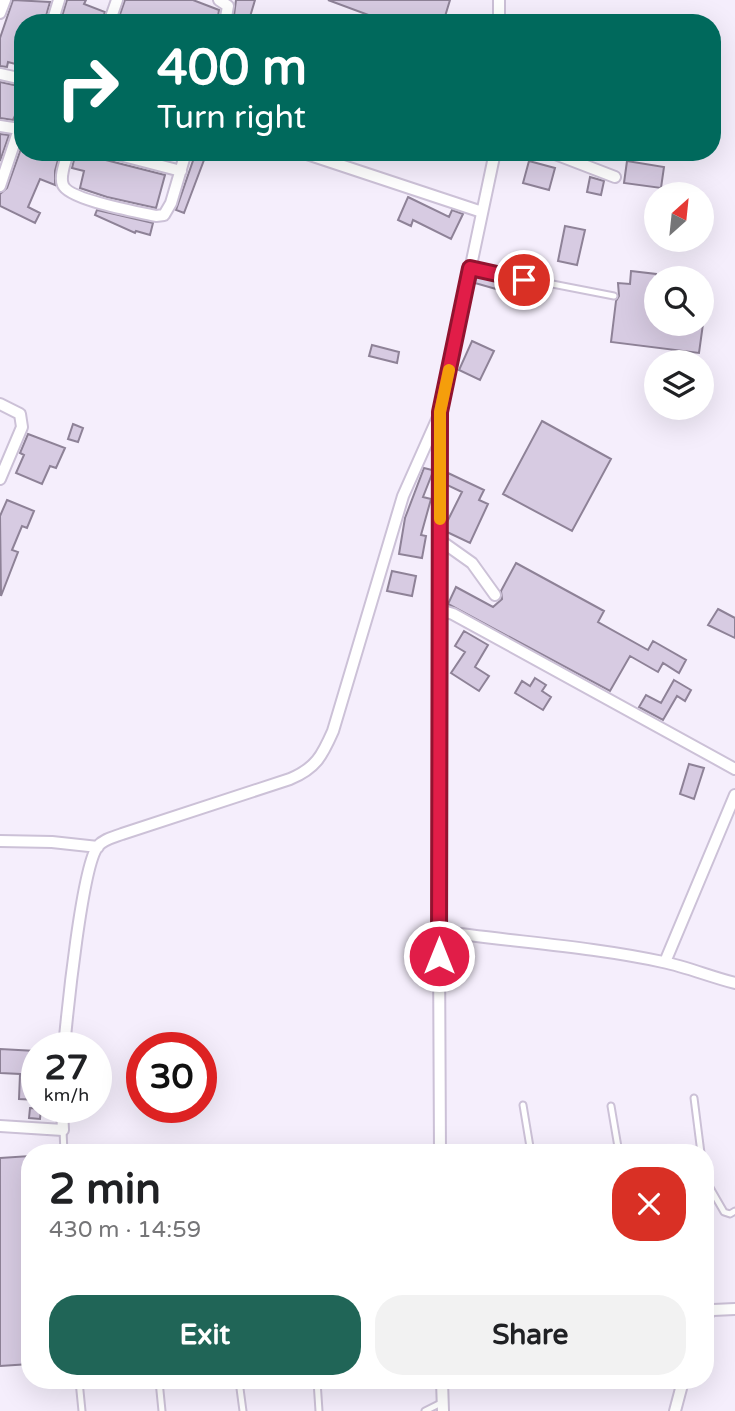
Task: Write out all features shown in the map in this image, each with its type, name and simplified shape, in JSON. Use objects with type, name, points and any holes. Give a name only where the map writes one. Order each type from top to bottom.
[{"type":"street","points":[[0,13],[5,0]]},
{"type":"street","points":[[219,0],[228,6],[227,14]]},
{"type":"street","points":[[0,186],[14,149]]},
{"type":"street","points":[[66,161],[62,180],[66,189],[81,197],[156,216],[164,215],[167,211],[184,161]]},
{"type":"street","points":[[143,161],[181,171]]},
{"type":"street","points":[[328,161],[482,212]]},
{"type":"street","points":[[440,1144],[440,412],[493,161]]},
{"type":"street","points":[[573,161],[615,177]]},
{"type":"street","points":[[0,404],[20,414],[22,426],[0,479]]},
{"type":"street","points":[[66,1032],[87,875],[97,847],[122,834],[298,775],[315,765],[333,731],[403,496],[440,412]]},
{"type":"street","points":[[440,541],[472,563],[495,596]]},
{"type":"street","points":[[440,610],[610,699],[735,769]]},
{"type":"street","points":[[665,962],[735,795]]},
{"type":"street","points":[[0,841],[52,842],[97,847]]},
{"type":"street","points":[[439,931],[496,940],[580,947],[665,962],[735,983]]},
{"type":"street","points":[[0,1126],[63,1130],[63,1123]]},
{"type":"street","points":[[714,1310],[735,1309]]},
{"type":"street","points":[[675,1411],[681,1389]]},
{"type":"lane","points":[[470,268],[614,296]]},
{"type":"lane","points":[[694,1098],[700,1144]]},
{"type":"lane","points":[[523,1105],[530,1144]]},
{"type":"lane","points":[[611,1106],[617,1144]]},
{"type":"lane","points":[[63,1130],[64,1144]]},
{"type":"lane","points":[[714,1195],[724,1212],[730,1214],[735,1211]]},
{"type":"lane","points":[[80,1389],[82,1411]]},
{"type":"lane","points":[[160,1389],[162,1411]]},
{"type":"lane","points":[[240,1389],[243,1411]]},
{"type":"lane","points":[[318,1389],[319,1411]]},
{"type":"lane","points":[[425,1411],[443,1406]]},
{"type":"building","points":[[13,0],[50,2],[47,14],[14,14],[14,64],[8,62],[7,67],[0,66],[0,38]]},
{"type":"building","points":[[67,0],[86,0],[84,4],[105,12],[104,14],[63,14]]},
{"type":"building","points":[[125,0],[193,0],[219,10],[218,14],[120,14]]},
{"type":"building","points":[[236,0],[255,0],[251,14],[234,14]]},
{"type":"building","points":[[328,0],[450,0],[446,14],[366,14]]},
{"type":"building","points":[[0,82],[14,85],[14,118],[13,120],[0,118]]},
{"type":"building","points":[[0,134],[9,135],[0,161]]},
{"type":"building","points":[[17,161],[58,161],[55,185],[40,179],[28,207],[40,213],[35,223],[0,206],[0,194],[7,188]]},
{"type":"building","points":[[74,161],[110,161],[165,175],[156,208],[80,188],[84,171],[72,168]]},
{"type":"building","points":[[193,161],[204,161],[184,213],[176,210]]},
{"type":"building","points":[[529,161],[555,168],[549,190],[523,183]]},
{"type":"building","points":[[627,161],[664,167],[662,182],[644,182],[644,186],[624,183]]},
{"type":"building","points":[[590,177],[604,181],[601,195],[587,192]]},
{"type":"building","points":[[408,197],[449,217],[452,210],[463,214],[451,239],[413,220],[411,226],[398,220]]},
{"type":"building","points":[[97,210],[153,223],[150,235],[136,231],[135,233],[95,215]]},
{"type":"building","points":[[565,226],[585,230],[577,265],[558,261]]},
{"type":"building","points":[[631,271],[644,273],[644,336],[701,336],[699,350],[675,350],[611,342],[619,296],[618,283],[630,284]]},
{"type":"building","points":[[477,275],[499,279],[496,289],[475,283]]},
{"type":"building","points":[[472,341],[494,351],[480,380],[459,370]]},
{"type":"building","points":[[372,345],[399,352],[397,363],[369,356]]},
{"type":"building","points":[[542,421],[611,459],[572,531],[503,494]]},
{"type":"building","points":[[73,424],[83,428],[78,442],[68,439]]},
{"type":"building","points":[[28,434],[65,448],[56,468],[50,466],[42,484],[16,473],[24,455],[20,453]]},
{"type":"building","points":[[424,468],[432,470],[432,474],[423,497],[431,499],[421,535],[426,536],[422,558],[399,554],[405,518]]},
{"type":"building","points":[[448,473],[484,490],[479,500],[488,504],[470,543],[447,532],[447,522],[462,492],[447,485]]},
{"type":"building","points":[[7,500],[34,511],[27,528],[22,526],[12,550],[18,552],[1,596],[0,516]]},
{"type":"building","points":[[516,563],[604,611],[598,622],[648,650],[653,641],[686,660],[679,673],[663,663],[658,672],[630,656],[610,691],[448,604],[456,587],[493,607],[502,599],[501,591]]},
{"type":"building","points":[[392,571],[416,576],[412,596],[387,591]]},
{"type":"building","points":[[718,609],[735,618],[735,638],[708,625]]},
{"type":"building","points":[[464,631],[488,645],[475,667],[489,676],[479,691],[451,673],[465,652],[455,646]]},
{"type":"building","points":[[535,678],[546,685],[542,691],[551,697],[543,710],[515,693],[522,681],[530,686]]},
{"type":"building","points":[[674,680],[691,690],[685,701],[677,696],[663,720],[639,707],[646,695],[661,703]]},
{"type":"building","points":[[689,764],[704,768],[694,799],[680,794]]},
{"type":"building","points":[[0,1049],[21,1050],[21,1099],[20,1074],[0,1073]]},
{"type":"building","points":[[21,1157],[21,1365],[0,1366],[0,1158]]},
{"type":"slow traffic","points":[[440,519],[440,412],[449,370]]},
{"type":"route","points":[[439,956],[440,412],[470,268],[524,280]]}]
